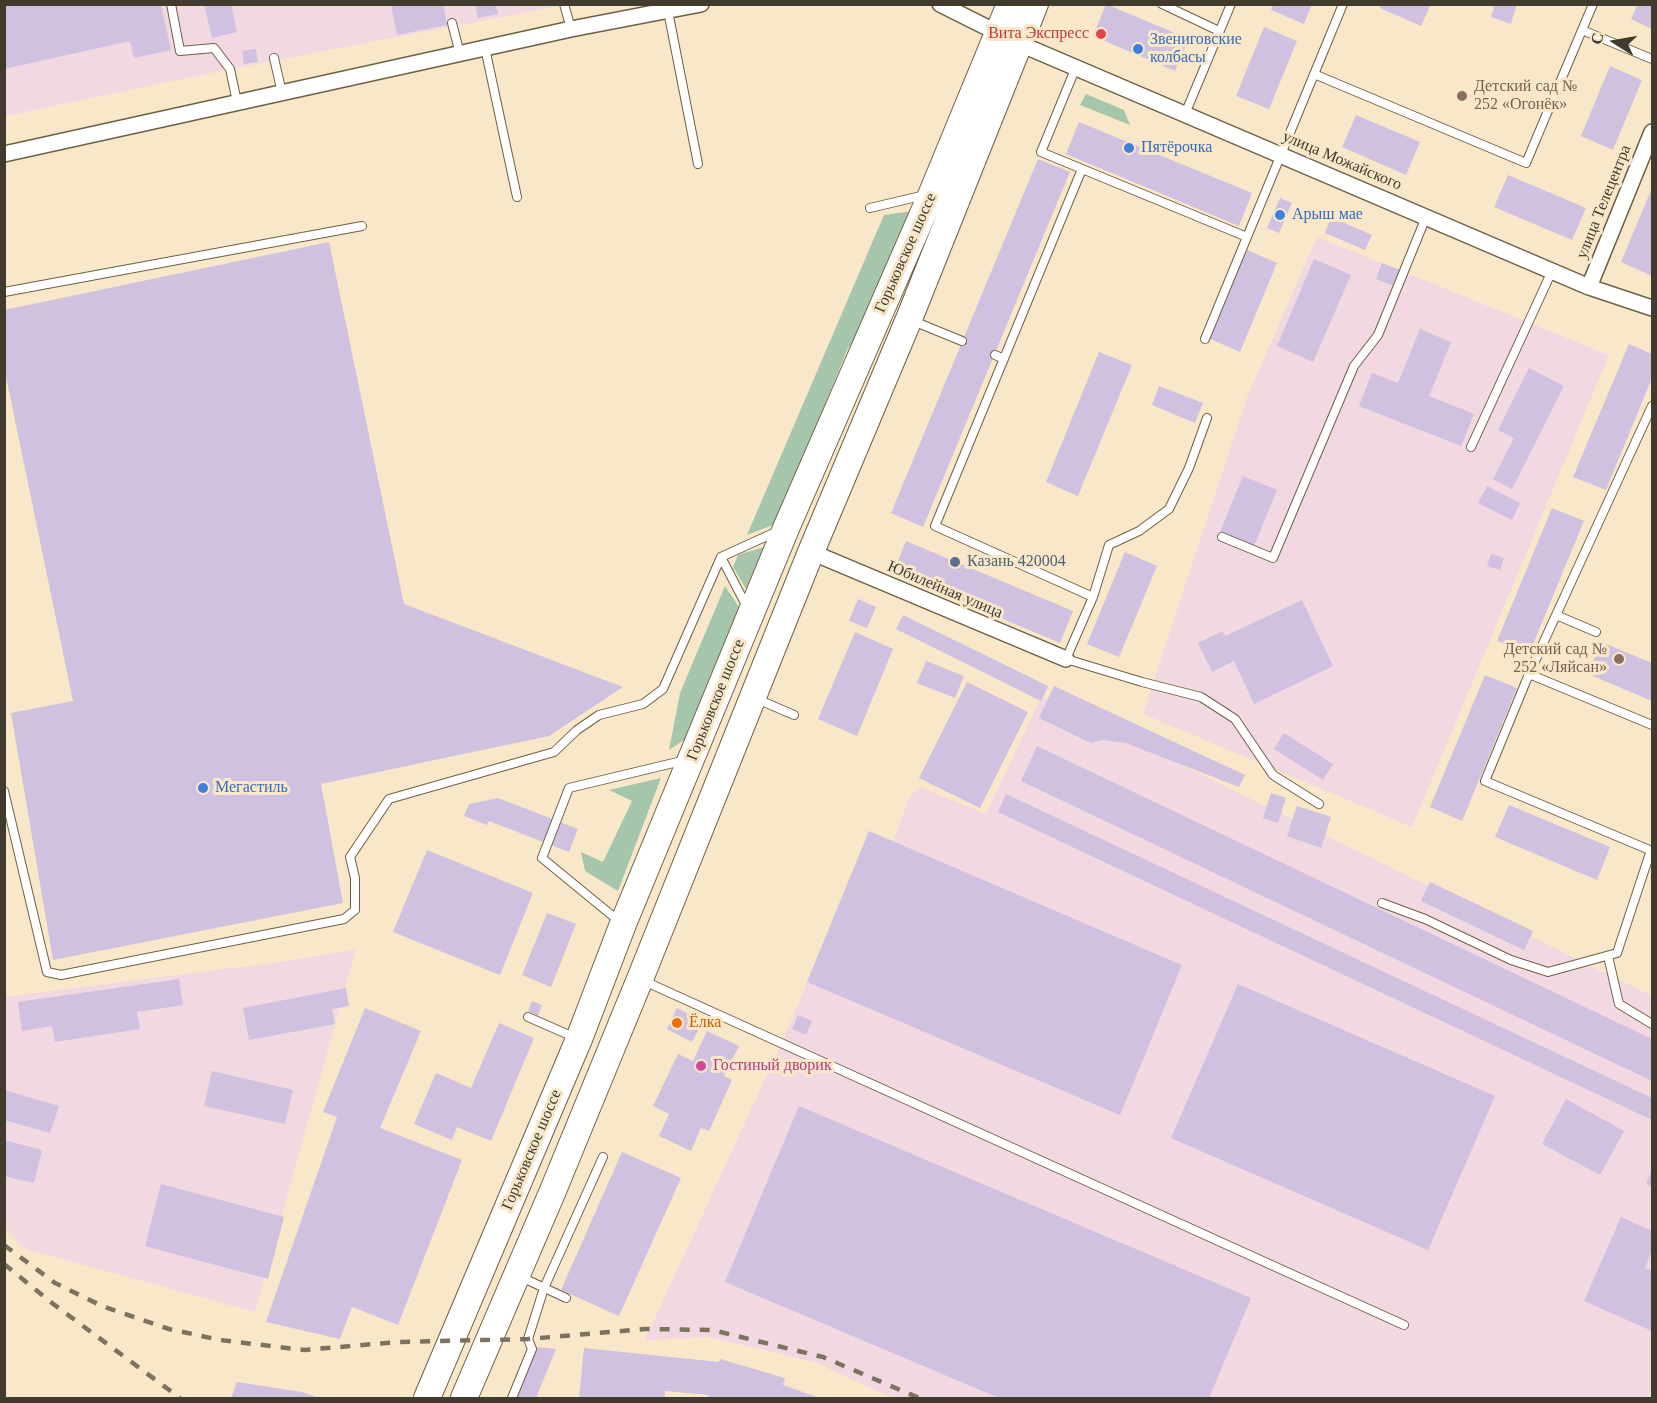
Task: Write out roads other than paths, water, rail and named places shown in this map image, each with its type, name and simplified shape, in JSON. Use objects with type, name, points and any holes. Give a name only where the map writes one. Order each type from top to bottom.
[{"type":"main road","name":"Горьковское шоссе","points":[[464,1398],[640,979],[811,552],[909,320],[1008,38],[1010,4]]},
{"type":"main road","name":"Горьковское шоссе","points":[[427,1398],[579,1039],[623,924],[693,758],[750,614],[932,193],[1008,38],[1035,4]]},
{"type":"street","name":"улица Можайского","points":[[940,4],[1008,38],[1589,287],[1653,308]]},
{"type":"street","points":[[4,154],[485,48],[695,5]]},
{"type":"street","name":"улица Телецентра","points":[[1589,287],[1653,132]]},
{"type":"street","name":"Юбилейная улица","points":[[811,552],[1066,659]]},
{"type":"lane","points":[[171,4],[180,51],[214,48],[230,69],[237,102]]},
{"type":"lane","points":[[564,4],[571,30]]},
{"type":"lane","points":[[1162,4],[1219,31]]},
{"type":"lane","points":[[1185,114],[1231,4]]},
{"type":"lane","points":[[1205,339],[1343,4]]},
{"type":"lane","points":[[1314,74],[1526,163],[1593,4]]},
{"type":"lane","points":[[668,11],[698,164]]},
{"type":"lane","points":[[452,23],[460,54]]},
{"type":"lane","points":[[1582,30],[1653,59]]},
{"type":"lane","points":[[485,48],[517,197]]},
{"type":"lane","points":[[274,58],[282,93]]},
{"type":"lane","points":[[1076,67],[1041,152],[1247,237]]},
{"type":"lane","points":[[1082,169],[934,526],[1093,597]]},
{"type":"lane","points":[[870,208],[932,193]]},
{"type":"lane","points":[[1222,537],[1274,558],[1354,366],[1378,334],[1426,217]]},
{"type":"lane","points":[[4,292],[362,226]]},
{"type":"lane","points":[[1471,447],[1552,271]]},
{"type":"lane","points":[[909,320],[962,341]]},
{"type":"lane","points":[[995,355],[1004,358]]},
{"type":"lane","points":[[1382,903],[1425,919],[1511,960],[1548,972],[1617,953],[1652,850],[1485,781],[1529,674],[1653,406]]},
{"type":"lane","points":[[1207,418],[1189,468],[1169,509],[1139,531],[1109,545],[1093,597],[1066,659],[1201,697],[1235,719],[1274,775],[1319,804]]},
{"type":"lane","points":[[4,791],[47,972],[61,975],[344,919],[356,910],[356,878],[350,857],[389,799],[554,752],[577,730],[599,715],[643,704],[663,689],[721,557],[787,526]]},
{"type":"lane","points":[[721,557],[750,614]]},
{"type":"lane","points":[[1556,615],[1596,632]]},
{"type":"lane","points":[[1529,674],[1653,725]]},
{"type":"lane","points":[[752,697],[794,714]]},
{"type":"lane","points":[[623,924],[542,858],[568,788],[693,758]]},
{"type":"lane","points":[[1608,956],[1619,1004],[1653,1024]]},
{"type":"lane","points":[[640,979],[1404,1325]]},
{"type":"lane","points":[[528,1017],[579,1039]]},
{"type":"lane","points":[[512,1398],[532,1349],[528,1339],[544,1288],[603,1157]]},
{"type":"lane","points":[[517,1276],[566,1298]]},
{"type":"railway","points":[[4,1245],[55,1283],[102,1306],[169,1329],[220,1340],[304,1350],[398,1342],[528,1339],[645,1329],[712,1330],[823,1357],[919,1398]]},
{"type":"railway","points":[[4,1264],[52,1303],[180,1398]]},
{"type":"place","name":"Вита Экспресс","points":[[1101,34]]},
{"type":"place","name":"Звениговские колбасы","points":[[1138,49]]},
{"type":"place","name":"Детский сад № 252 «Огонёк»","points":[[1462,96]]},
{"type":"place","name":"Пятёрочка","points":[[1129,148]]},
{"type":"place","name":"Арыш мае","points":[[1280,215]]},
{"type":"place","name":"Казань 420004","points":[[955,562]]},
{"type":"place","name":"Детский сад № 252 «Ляйсан»","points":[[1619,659]]},
{"type":"place","name":"Мегастиль","points":[[203,788]]},
{"type":"place","name":"Ёлка","points":[[677,1023]]},
{"type":"place","name":"Гостиный дворик","points":[[701,1066]]}]
